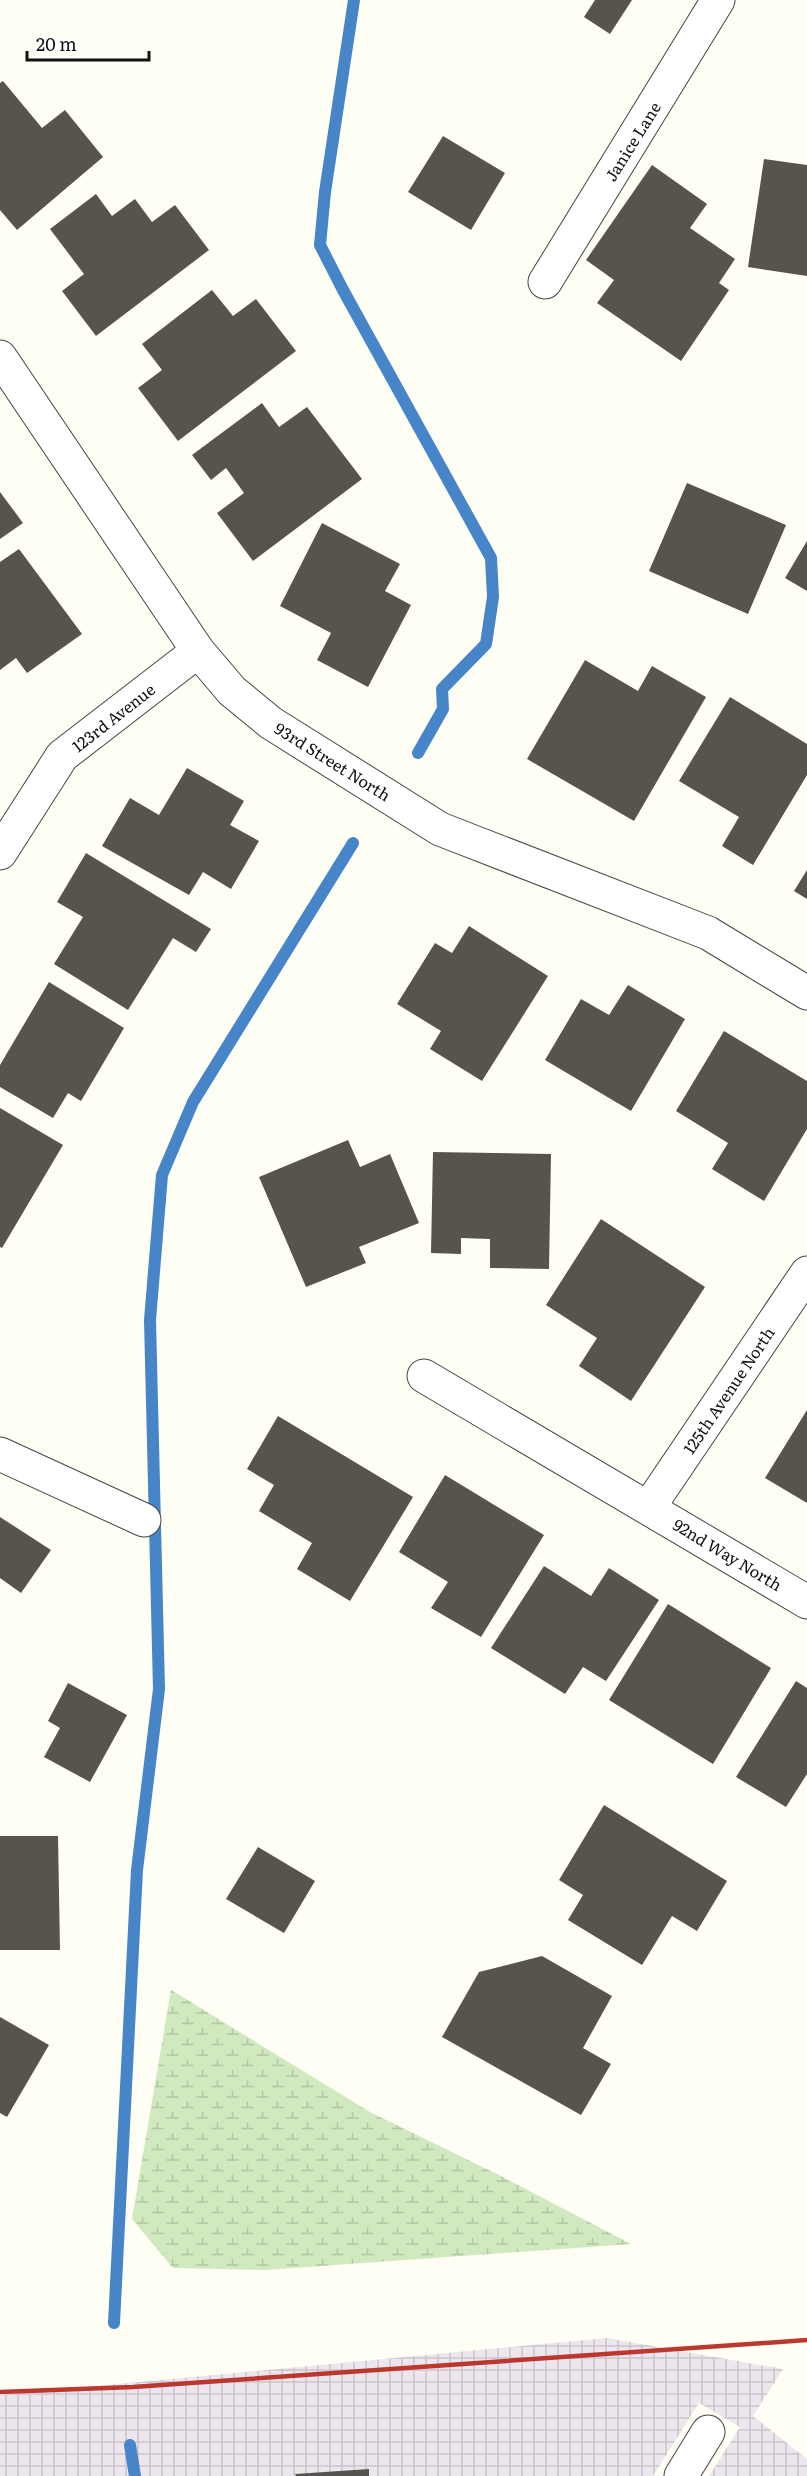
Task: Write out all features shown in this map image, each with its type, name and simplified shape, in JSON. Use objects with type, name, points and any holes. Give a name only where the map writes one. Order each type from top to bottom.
[{"type":"street","name":"Janice Lane","points":[[545,282],[718,0]]},
{"type":"street","name":"93rd Street North","points":[[0,357],[198,651],[232,691],[271,723],[440,829],[708,933],[807,993]]},
{"type":"street","name":"123rd Avenue","points":[[0,853],[62,756],[198,651]]},
{"type":"street","name":"125th Avenue North","points":[[649,1507],[807,1273]]},
{"type":"street","name":"92nd Way North","points":[[424,1376],[807,1602]]},
{"type":"street","points":[[0,1454],[144,1520]]},
{"type":"street","points":[[681,2476],[708,2432]]},
{"type":"shaded area","points":[[607,2338],[783,2369],[753,2416],[807,2459],[807,2476],[709,2476],[740,2427],[699,2403],[653,2476],[0,2476],[0,2395]]},
{"type":"green space","points":[[171,1990],[370,2112],[501,2176],[631,2244],[265,2270],[173,2268],[132,2219]]},
{"type":"building","points":[[595,0],[632,0],[610,34],[584,17]]},
{"type":"building","points":[[3,81],[42,128],[65,110],[103,157],[17,230],[0,210],[0,83]]},
{"type":"building","points":[[443,136],[505,173],[471,230],[408,192]]},
{"type":"building","points":[[764,159],[807,165],[807,276],[748,267]]},
{"type":"building","points":[[652,165],[707,204],[690,228],[735,259],[719,283],[729,290],[681,361],[597,303],[614,280],[586,260]]},
{"type":"building","points":[[96,194],[112,216],[135,199],[152,222],[175,205],[209,250],[96,336],[62,291],[84,274],[50,229]]},
{"type":"building","points":[[212,290],[233,316],[256,299],[296,351],[178,441],[138,388],[162,370],[142,344]]},
{"type":"building","points":[[262,403],[279,427],[307,407],[362,479],[253,561],[217,513],[244,493],[226,468],[211,480],[192,455]]},
{"type":"building","points":[[687,483],[786,525],[748,614],[649,571]]},
{"type":"building","points":[[0,492],[23,523],[0,539]]},
{"type":"building","points":[[322,523],[400,564],[385,591],[411,605],[368,687],[317,660],[331,633],[280,606]]},
{"type":"building","points":[[807,541],[807,591],[785,578]]},
{"type":"building","points":[[19,549],[82,634],[27,673],[16,658],[0,670],[0,562]]},
{"type":"building","points":[[585,660],[638,691],[652,666],[706,697],[634,821],[527,759]]},
{"type":"building","points":[[730,697],[807,744],[807,775],[753,865],[722,846],[739,817],[679,781]]},
{"type":"building","points":[[187,768],[244,801],[230,825],[259,841],[231,889],[203,872],[189,895],[102,846],[130,798],[159,815]]},
{"type":"building","points":[[86,853],[211,929],[196,952],[173,938],[128,1010],[54,964],[83,917],[57,902]]},
{"type":"building","points":[[807,870],[807,899],[794,891]]},
{"type":"building","points":[[469,926],[548,976],[482,1081],[430,1049],[441,1031],[397,1004],[435,943],[452,953]]},
{"type":"building","points":[[49,982],[124,1028],[81,1101],[68,1093],[53,1118],[0,1087],[0,1065]]},
{"type":"building","points":[[628,985],[685,1019],[631,1111],[545,1060],[581,999],[609,1015]]},
{"type":"building","points":[[724,1031],[807,1081],[807,1129],[764,1201],[712,1169],[728,1143],[676,1111]]},
{"type":"building","points":[[0,1108],[63,1145],[2,1248],[0,1247]]},
{"type":"building","points":[[348,1140],[360,1167],[390,1154],[419,1223],[359,1247],[366,1263],[306,1287],[259,1177]]},
{"type":"building","points":[[433,1152],[551,1154],[549,1269],[490,1268],[490,1239],[461,1238],[461,1254],[431,1253]]},
{"type":"building","points":[[601,1219],[705,1287],[631,1401],[579,1366],[597,1338],[546,1305]]},
{"type":"building","points":[[807,1410],[807,1503],[765,1478]]},
{"type":"building","points":[[278,1416],[413,1497],[350,1601],[297,1569],[312,1543],[259,1511],[274,1485],[247,1469]]},
{"type":"building","points":[[445,1475],[544,1535],[481,1637],[431,1608],[448,1582],[399,1552]]},
{"type":"building","points":[[0,1517],[51,1550],[21,1593],[0,1578]]},
{"type":"building","points":[[544,1566],[591,1596],[609,1568],[659,1600],[606,1681],[583,1667],[565,1694],[491,1648]]},
{"type":"building","points":[[668,1604],[771,1668],[713,1764],[609,1700]]},
{"type":"building","points":[[796,1681],[807,1688],[807,1774],[786,1807],[736,1777]]},
{"type":"building","points":[[68,1683],[127,1715],[90,1782],[44,1757],[60,1728],[48,1721]]},
{"type":"building","points":[[604,1805],[727,1881],[697,1931],[672,1916],[642,1965],[568,1920],[583,1895],[559,1880]]},
{"type":"building","points":[[0,1836],[58,1836],[60,1950],[0,1950]]},
{"type":"building","points":[[258,1847],[315,1881],[284,1933],[226,1899]]},
{"type":"building","points":[[542,1956],[612,1996],[583,2048],[611,2064],[581,2115],[442,2037],[479,1972]]},
{"type":"building","points":[[0,2017],[49,2045],[7,2117],[0,2113]]},
{"type":"building","points":[[369,2469],[369,2476],[296,2476],[295,2474]]},
{"type":"waterway","points":[[354,0],[325,192],[320,245],[491,558],[493,597],[486,644],[442,689],[443,709],[418,753]]},
{"type":"waterway","points":[[114,2323],[137,1870],[159,1689],[150,1320],[162,1175],[193,1102],[353,843]]},
{"type":"waterway","points":[[130,2445],[135,2476]]},
{"type":"railway","points":[[0,2392],[133,2387],[807,2340]]}]
